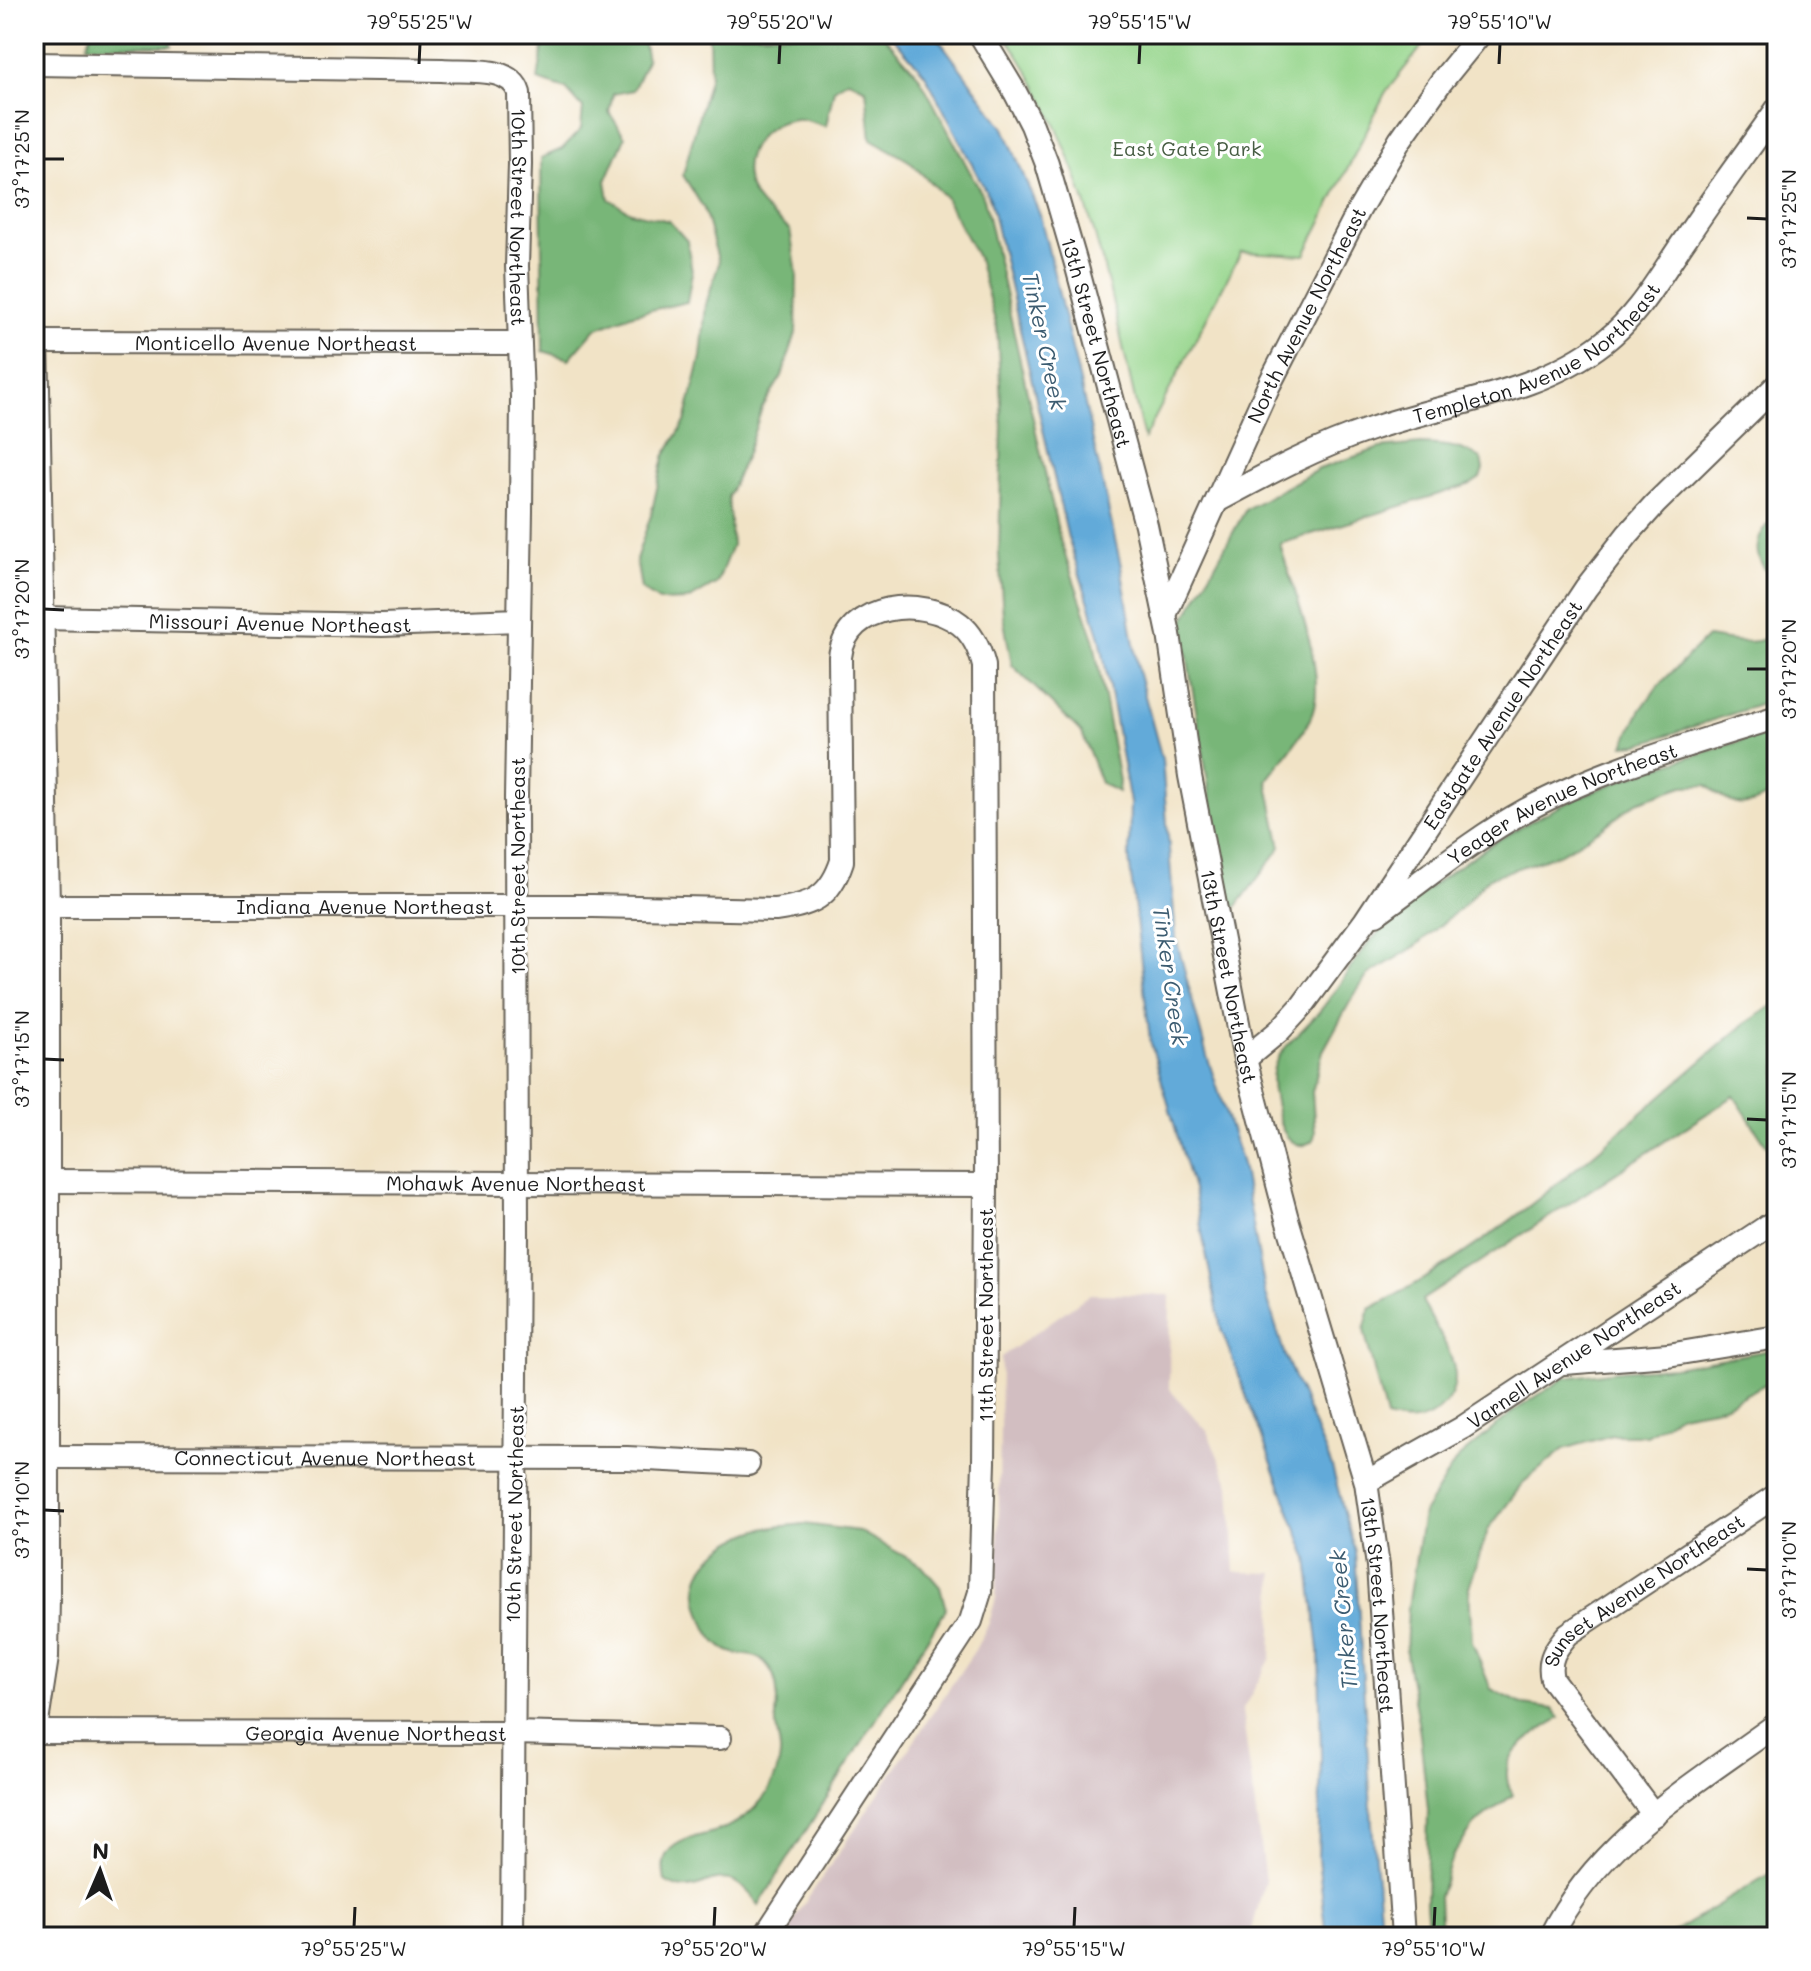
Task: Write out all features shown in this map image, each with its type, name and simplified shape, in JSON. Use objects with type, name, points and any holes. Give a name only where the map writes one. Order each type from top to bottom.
[{"type":"main road","points":[[34,339],[45,906],[46,1181],[45,1457],[40,1538],[44,1657],[34,1722]]},
{"type":"street","name":"13th Street Northeast","points":[[980,34],[1015,92],[1047,164],[1146,525],[1165,615],[1190,776],[1245,1059],[1287,1219],[1366,1482],[1378,1566],[1403,1937]]},
{"type":"street","name":"North Avenue Northeast","points":[[1165,615],[1269,385],[1359,210],[1400,140],[1480,34]]},
{"type":"street","name":"10th Street Northeast","points":[[34,64],[442,70],[503,75],[516,84],[519,93],[517,240],[522,397],[516,797],[512,1937]]},
{"type":"street","name":"Templeton Avenue Northeast","points":[[1217,501],[1318,449],[1373,428],[1528,382],[1575,361],[1602,344],[1643,303],[1777,109]]},
{"type":"street","name":"Monticello Avenue Northeast","points":[[34,339],[519,343]]},
{"type":"street","name":"Eastgate Avenue Northeast","points":[[1245,1059],[1279,1031],[1302,1006],[1365,921],[1586,588],[1655,504],[1777,385]]},
{"type":"street","name":"11th Street Northeast","points":[[764,1937],[957,1643],[971,1621],[977,1603],[983,1521],[986,1185],[984,666],[980,649],[970,634],[947,616],[908,608],[868,615],[847,633],[840,657],[842,861],[837,876],[825,893]]},
{"type":"street","name":"Missouri Avenue Northeast","points":[[40,618],[382,625],[519,620]]},
{"type":"street","name":"Yeager Avenue Northeast","points":[[1365,921],[1493,829],[1558,794],[1663,753],[1777,717]]},
{"type":"street","name":"Indiana Avenue Northeast","points":[[45,906],[517,906],[775,910],[813,902],[825,893]]},
{"type":"street","name":"Mohawk Avenue Northeast","points":[[46,1181],[986,1185]]},
{"type":"street","name":"Varnell Avenue Northeast","points":[[1366,1482],[1462,1428],[1777,1220]]},
{"type":"street","points":[[1558,1363],[1668,1355],[1777,1337]]},
{"type":"street","name":"Connecticut Avenue Northeast","points":[[45,1457],[627,1458],[748,1464]]},
{"type":"street","name":"Sunset Avenue Northeast","points":[[1654,1815],[1552,1679],[1550,1661],[1555,1649],[1568,1634],[1777,1495]]},
{"type":"street","points":[[1550,1937],[1575,1893],[1603,1858],[1654,1815],[1777,1724]]},
{"type":"street","name":"Georgia Avenue Northeast","points":[[34,1732],[512,1733],[720,1738]]},
{"type":"shaded area","points":[[1090,1294],[1170,1295],[1169,1389],[1207,1431],[1230,1485],[1235,1572],[1274,1573],[1271,1658],[1242,1711],[1265,1881],[1250,1937],[782,1937],[975,1650],[989,1623],[996,1598],[998,1568],[1001,1357]]},
{"type":"green space","points":[[91,34],[170,34],[172,46],[87,45]]},
{"type":"green space","points":[[545,34],[642,34],[647,60],[633,90],[613,94],[609,112],[625,137],[606,181],[609,199],[631,212],[669,221],[687,241],[692,272],[687,302],[633,314],[595,329],[569,359],[543,351],[541,158],[562,149],[581,129],[583,108],[566,89],[538,80]]},
{"type":"green space","points":[[709,34],[882,34],[919,76],[984,198],[1060,540],[1093,636],[1119,781],[1118,792],[1101,783],[1082,733],[1012,665],[1003,616],[999,554],[1002,422],[997,328],[978,259],[945,197],[909,161],[871,139],[866,89],[848,80],[834,89],[826,126],[800,119],[785,121],[758,138],[748,157],[747,178],[753,194],[790,230],[797,274],[796,333],[782,376],[762,408],[728,497],[732,545],[717,583],[688,600],[659,601],[641,589],[636,559],[651,515],[664,457],[685,422],[701,357],[706,304],[719,263],[704,209],[683,175],[710,75]]},
{"type":"green space","name":"East Gate Park","points":[[1004,34],[1432,34],[1385,93],[1305,255],[1241,252],[1144,439],[1107,281],[1077,177],[1033,79]]},
{"type":"green space","points":[[1421,444],[1452,447],[1481,459],[1483,469],[1480,478],[1471,484],[1280,544],[1313,657],[1315,702],[1306,727],[1267,780],[1281,847],[1230,915],[1182,625],[1246,509],[1319,469],[1380,448]]},
{"type":"green space","points":[[1777,519],[1777,587],[1760,562],[1758,546],[1764,530]]},
{"type":"green space","points":[[1777,633],[1777,699],[1640,744],[1624,745],[1640,711],[1658,686],[1707,637],[1752,642]]},
{"type":"green space","points":[[1777,730],[1777,791],[1749,804],[1741,804],[1725,799],[1707,785],[1683,786],[1637,802],[1601,829],[1559,854],[1488,878],[1465,904],[1416,946],[1368,975],[1323,1051],[1312,1092],[1313,1141],[1302,1146],[1289,1139],[1281,1127],[1274,1097],[1272,1082],[1277,1059],[1327,1002],[1372,939],[1416,899],[1493,844],[1562,805],[1653,769]]},
{"type":"green space","points":[[1777,1003],[1777,1156],[1734,1096],[1422,1300],[1451,1358],[1455,1372],[1454,1386],[1448,1400],[1429,1417],[1411,1422],[1386,1418],[1364,1330],[1370,1309],[1422,1280],[1519,1214],[1611,1140],[1745,1024]]},
{"type":"green space","points":[[1777,1349],[1777,1378],[1724,1406],[1680,1414],[1647,1435],[1612,1435],[1564,1449],[1524,1482],[1488,1530],[1469,1587],[1472,1642],[1491,1689],[1524,1705],[1553,1709],[1560,1718],[1527,1740],[1511,1758],[1507,1769],[1513,1795],[1476,1823],[1453,1855],[1439,1897],[1441,1937],[1429,1937],[1426,1903],[1428,1810],[1420,1734],[1406,1654],[1408,1607],[1423,1513],[1457,1459],[1514,1411],[1565,1378],[1674,1367]]},
{"type":"green space","points":[[804,1524],[859,1531],[922,1566],[940,1587],[946,1609],[759,1905],[745,1889],[732,1881],[721,1879],[690,1888],[679,1887],[665,1881],[664,1866],[668,1852],[684,1841],[729,1826],[751,1812],[773,1781],[780,1756],[776,1726],[777,1692],[772,1672],[757,1657],[733,1653],[712,1638],[700,1610],[698,1582],[710,1560],[742,1536],[761,1529]]},
{"type":"green space","points":[[1777,1869],[1777,1937],[1666,1937]]},
{"type":"water","name":"Tinker Creek","points":[[890,34],[935,34],[1004,128],[1040,215],[1121,566],[1139,674],[1162,759],[1176,938],[1207,1056],[1242,1164],[1265,1291],[1285,1356],[1332,1467],[1355,1552],[1382,1937],[1327,1937],[1318,1859],[1321,1758],[1319,1650],[1308,1559],[1221,1329],[1195,1197],[1150,1040],[1129,858],[1130,803],[1100,637],[1068,538],[990,199],[925,74]]}]
